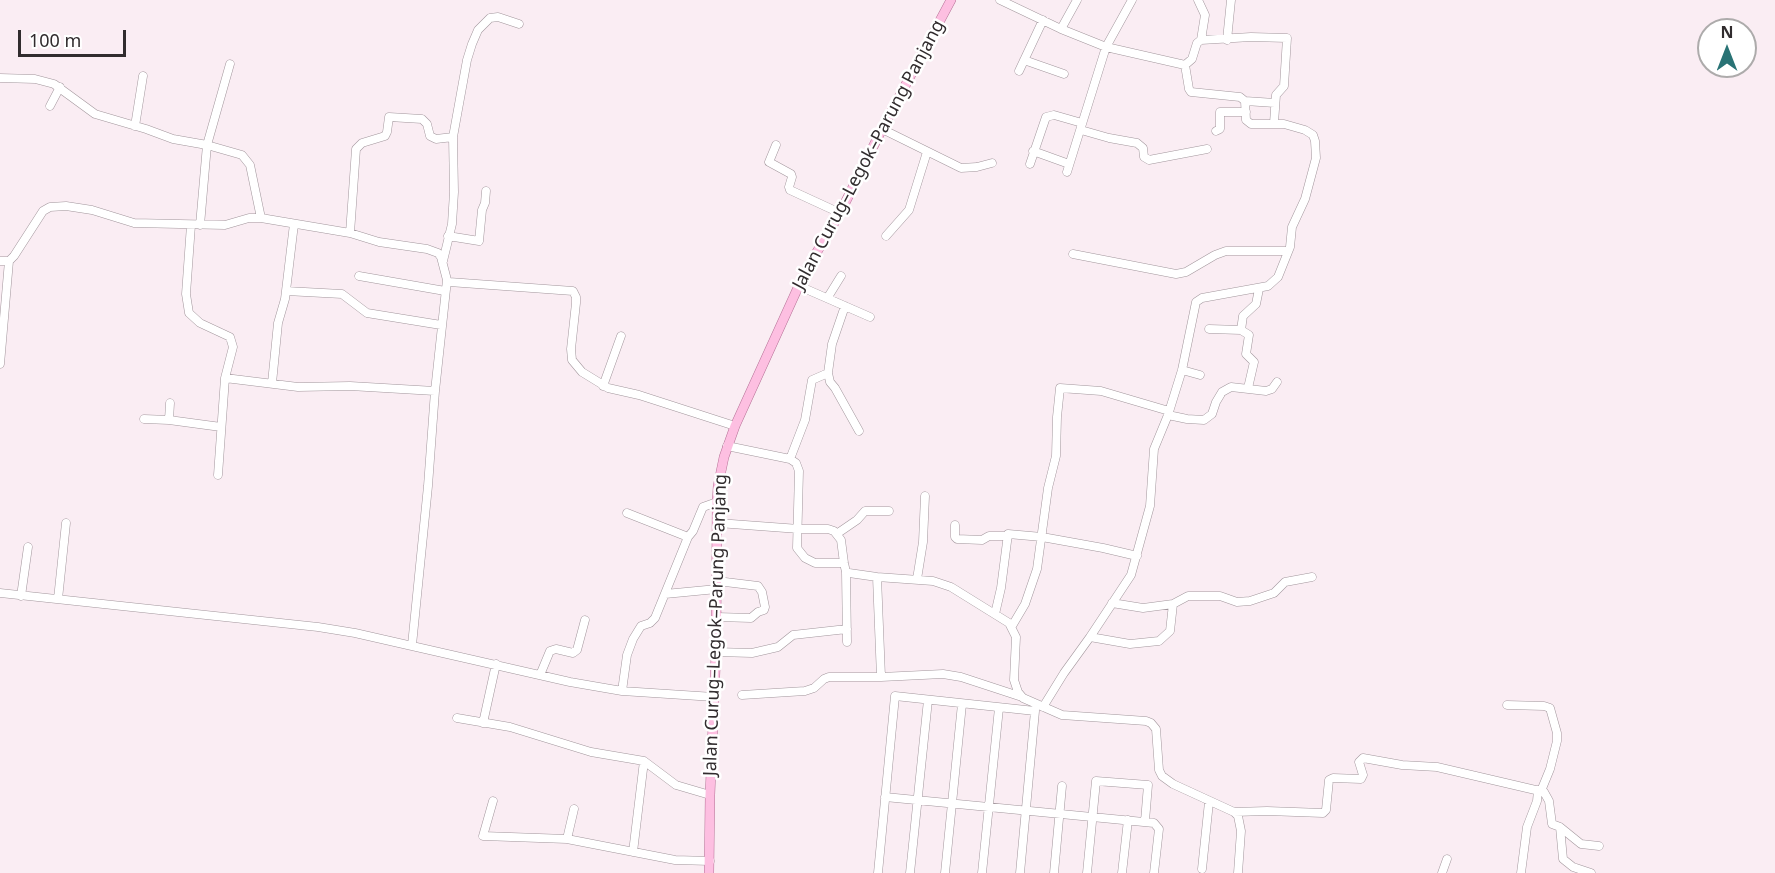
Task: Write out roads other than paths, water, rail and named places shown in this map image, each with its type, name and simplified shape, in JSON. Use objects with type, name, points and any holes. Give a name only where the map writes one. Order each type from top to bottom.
[{"type":"main road","name":"Jalan Curug–Legok–Parung Panjang","points":[[709,873],[717,617],[717,502],[720,472],[735,426],[805,272],[840,213],[951,0]]},
{"type":"street","points":[[1000,0],[1106,47],[1185,64],[1192,59],[1197,43],[1201,40],[1205,15],[1198,0]]},
{"type":"street","points":[[1061,29],[1077,0]]},
{"type":"street","points":[[1033,151],[1068,168],[1106,47],[1132,0]]},
{"type":"street","points":[[1227,40],[1231,0]]},
{"type":"street","points":[[443,261],[452,224],[453,137],[467,60],[478,30],[486,20],[494,17],[519,24]]},
{"type":"street","points":[[1019,71],[1043,20]]},
{"type":"street","points":[[1201,40],[1287,38],[1284,86],[1276,95],[1274,123]]},
{"type":"street","points":[[1024,60],[1064,74]]},
{"type":"street","points":[[200,225],[207,145],[230,64]]},
{"type":"street","points":[[1185,64],[1191,92],[1240,97],[1245,101],[1275,103]]},
{"type":"street","points":[[135,126],[143,76]]},
{"type":"street","points":[[0,78],[43,81],[60,87],[94,114],[173,139],[237,153],[246,158],[250,165],[261,218]]},
{"type":"street","points":[[50,106],[60,87]]},
{"type":"street","points":[[1043,707],[1131,575],[1150,506],[1154,449],[1169,413],[1182,370],[1198,300],[1268,286],[1278,277],[1291,243],[1292,227],[1305,199],[1316,158],[1315,141],[1313,135],[1305,130],[1284,124],[1251,124],[1246,120],[1245,101]]},
{"type":"street","points":[[1216,131],[1220,129],[1220,112],[1246,112]]},
{"type":"street","points":[[1030,164],[1048,116],[1109,138],[1137,143],[1142,146],[1144,157],[1149,160],[1207,149]]},
{"type":"street","points":[[350,233],[356,149],[362,143],[385,136],[388,117],[422,119],[428,124],[430,136],[436,139],[453,137]]},
{"type":"street","points":[[882,129],[961,168],[977,167],[992,162]]},
{"type":"street","points":[[776,146],[769,162],[791,174],[790,190],[840,213]]},
{"type":"street","points":[[886,236],[909,210],[927,152]]},
{"type":"street","points":[[448,236],[479,241],[486,190]]},
{"type":"street","points":[[0,364],[4,261],[16,252],[39,216],[50,207],[82,208],[134,223],[225,225],[249,218],[261,218],[350,233],[379,242],[427,249],[438,253],[443,261],[447,280],[412,645]]},
{"type":"street","points":[[272,383],[294,224]]},
{"type":"street","points":[[191,225],[186,294],[188,308],[191,316],[200,323],[230,337],[234,347],[225,378],[218,475]]},
{"type":"street","points":[[1073,254],[1176,274],[1186,272],[1226,251],[1288,251]]},
{"type":"street","points":[[359,276],[445,291]]},
{"type":"street","points":[[828,297],[840,276]]},
{"type":"street","points":[[447,280],[573,291],[576,303],[571,336],[572,360],[582,372],[603,386],[735,426]]},
{"type":"street","points":[[800,286],[870,317]]},
{"type":"street","points":[[1240,330],[1243,316],[1254,306],[1259,289]]},
{"type":"street","points":[[286,291],[342,294],[367,313],[441,325]]},
{"type":"street","points":[[845,306],[832,344],[828,373],[830,382],[859,431]]},
{"type":"street","points":[[1209,329],[1240,330],[1249,335],[1246,354],[1254,362],[1248,388]]},
{"type":"street","points":[[603,386],[621,336]]},
{"type":"street","points":[[1182,370],[1200,375]]},
{"type":"street","points":[[790,459],[805,420],[812,380],[828,373]]},
{"type":"street","points":[[225,378],[298,387],[350,386],[435,391]]},
{"type":"street","points":[[1012,626],[1025,603],[1035,576],[1048,488],[1056,456],[1060,388],[1101,390],[1187,419],[1204,420],[1212,414],[1216,402],[1226,390],[1234,386],[1268,391],[1277,382]]},
{"type":"street","points":[[169,420],[170,403]]},
{"type":"street","points":[[144,419],[221,427]]},
{"type":"street","points":[[728,446],[790,459],[796,463],[799,471],[797,548],[809,561],[845,567],[853,575],[933,581],[951,587],[1012,626],[1016,637],[1014,680],[1023,698]]},
{"type":"street","points":[[917,579],[923,542],[925,496]]},
{"type":"street","points":[[622,691],[630,645],[641,626],[650,623],[654,618],[703,507],[717,502]]},
{"type":"street","points":[[838,533],[857,520],[864,511],[889,511]]},
{"type":"street","points":[[627,513],[688,537]]},
{"type":"street","points":[[57,599],[66,523]]},
{"type":"street","points":[[718,523],[828,529],[838,533],[842,540],[845,567],[847,642]]},
{"type":"street","points":[[955,525],[955,538],[957,539],[982,540],[989,536],[1011,534],[1042,537],[1137,556]]},
{"type":"street","points":[[995,614],[1001,588],[1007,536]]},
{"type":"street","points":[[21,596],[28,547]]},
{"type":"street","points":[[877,577],[881,677]]},
{"type":"street","points":[[1112,603],[1143,608],[1173,604],[1188,596],[1220,596],[1237,602],[1250,601],[1274,593],[1285,582],[1312,577]]},
{"type":"street","points":[[665,594],[717,585],[758,586],[762,592],[765,608],[752,618],[717,617]]},
{"type":"street","points":[[0,593],[318,627],[622,691],[714,697]]},
{"type":"street","points":[[1090,637],[1130,644],[1159,641],[1170,631],[1173,604]]},
{"type":"street","points":[[540,675],[550,651],[556,649],[576,652],[585,620]]},
{"type":"street","points":[[716,652],[752,653],[778,646],[793,636],[847,629]]},
{"type":"street","points":[[483,723],[496,664]]},
{"type":"street","points":[[742,695],[759,692],[805,691],[814,688],[829,677],[952,674],[1023,698],[1053,712],[1073,717],[1151,723],[1156,729],[1159,770],[1162,776],[1173,784],[1234,812],[1323,813],[1326,810],[1329,780],[1361,778],[1363,775],[1359,762],[1365,758],[1402,765],[1437,767],[1539,791],[1547,797],[1551,824],[1560,827],[1583,845],[1599,846]]},
{"type":"street","points":[[878,873],[895,696],[1035,711],[1020,873]]},
{"type":"street","points":[[910,873],[928,700]]},
{"type":"street","points":[[945,873],[962,704]]},
{"type":"street","points":[[1507,705],[1550,708],[1557,733],[1550,768],[1539,791],[1527,827],[1521,873]]},
{"type":"street","points":[[982,873],[999,708]]},
{"type":"street","points":[[457,718],[530,732],[591,752],[644,761],[676,785],[710,795]]},
{"type":"street","points":[[633,852],[644,761]]},
{"type":"street","points":[[1087,873],[1096,781],[1148,785],[1145,822]]},
{"type":"street","points":[[1054,873],[1062,786]]},
{"type":"street","points":[[885,797],[1154,823],[1159,829],[1155,873]]},
{"type":"street","points":[[493,801],[483,836],[567,839],[675,860],[710,861]]},
{"type":"street","points":[[1202,869],[1209,802]]},
{"type":"street","points":[[567,839],[574,809]]},
{"type":"street","points":[[1234,812],[1238,816],[1240,825],[1238,873]]},
{"type":"street","points":[[1122,873],[1128,820]]},
{"type":"street","points":[[1560,827],[1563,860],[1573,867],[1591,873]]},
{"type":"street","points":[[1442,873],[1447,859]]}]
